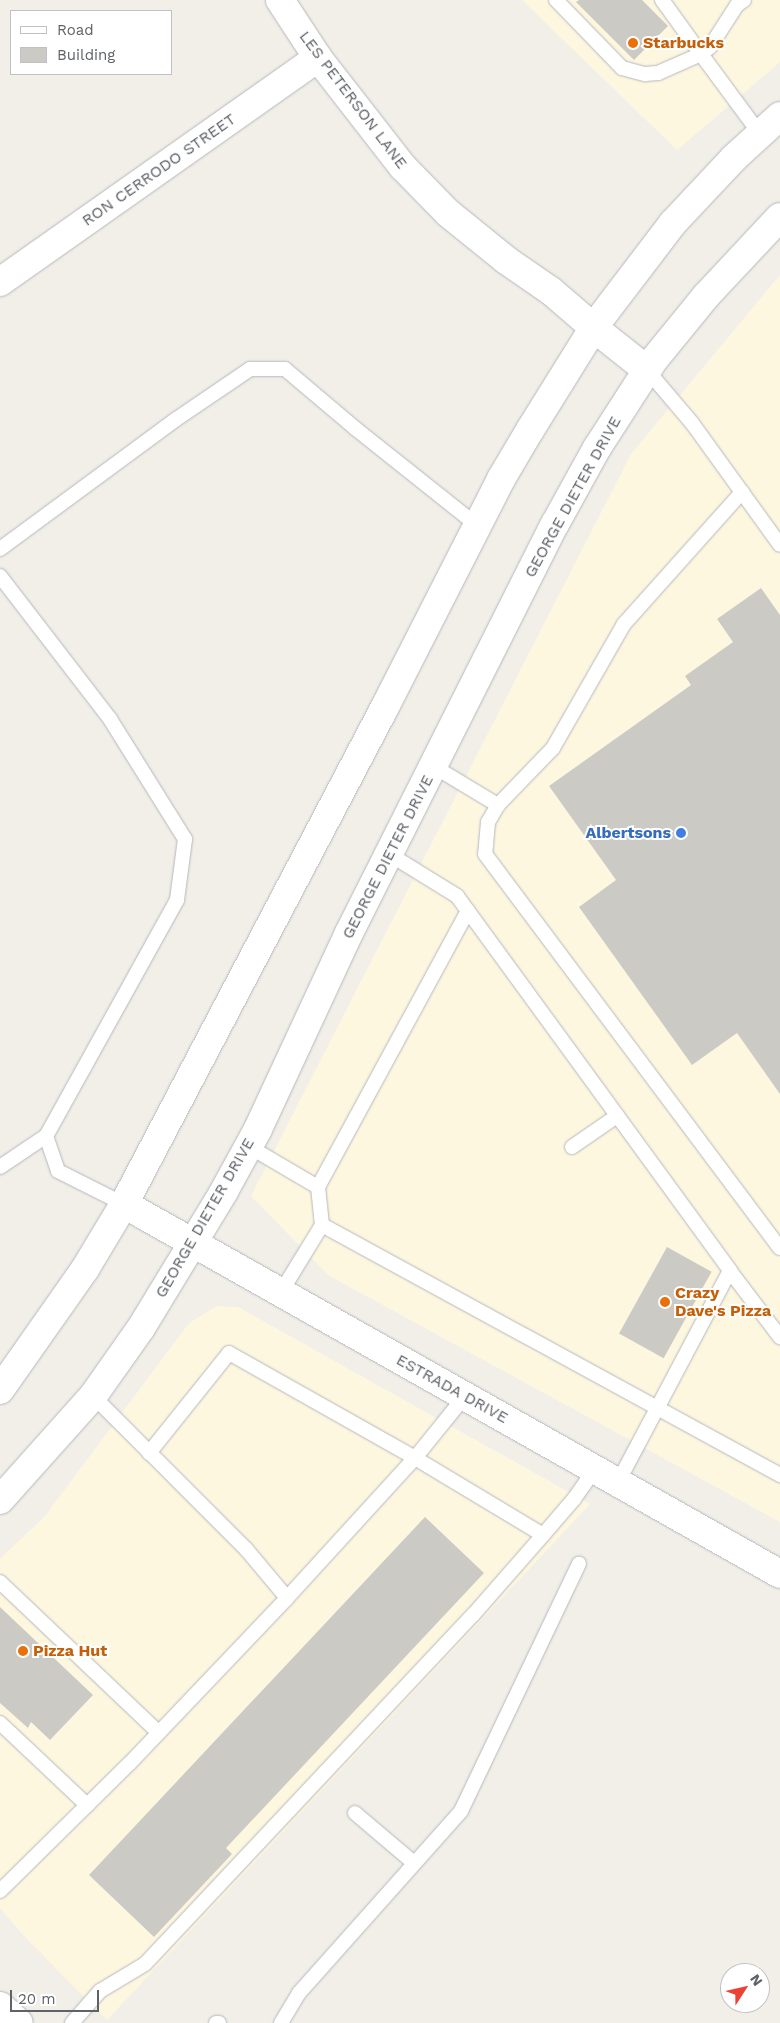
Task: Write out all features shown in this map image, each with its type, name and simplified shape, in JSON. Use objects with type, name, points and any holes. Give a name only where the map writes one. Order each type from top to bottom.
[{"type":"main road","name":"LES PETERSON LANE","points":[[280,0],[318,58],[403,167],[448,213],[506,260],[551,291],[647,370]]},
{"type":"main road","name":"RON CERRODO STREET","points":[[0,282],[318,58]]},
{"type":"main road","points":[[0,1390],[85,1269],[124,1204],[525,438],[594,328],[673,223],[780,116]]},
{"type":"main road","name":"GEORGE DIETER DRIVE","points":[[0,1500],[93,1396],[141,1328],[248,1146],[433,766],[555,524],[597,448],[647,370],[706,296],[780,217]]},
{"type":"main road","name":"ESTRADA DRIVE","points":[[124,1204],[617,1484],[780,1574]]},
{"type":"main road","points":[[0,2006],[19,2023]]},
{"type":"lane","points":[[556,0],[622,68],[645,74],[658,73],[701,54],[710,47],[738,2]]},
{"type":"lane","points":[[662,0],[760,134]]},
{"type":"lane","points":[[0,549],[175,420],[250,369],[285,368],[356,429],[478,526]]},
{"type":"lane","points":[[647,370],[692,423],[780,545]]},
{"type":"lane","points":[[742,492],[624,624],[553,748],[498,805],[488,822],[485,854],[780,1248]]},
{"type":"lane","points":[[0,576],[110,719],[185,839],[177,900],[46,1136],[0,1167]]},
{"type":"lane","points":[[433,766],[498,805]]},
{"type":"lane","points":[[389,854],[457,896],[780,1337]]},
{"type":"lane","points":[[281,1292],[322,1225],[318,1187],[468,912]]},
{"type":"lane","points":[[572,1147],[617,1116]]},
{"type":"lane","points":[[46,1136],[58,1170],[124,1204]]},
{"type":"lane","points":[[248,1146],[318,1187]]},
{"type":"lane","points":[[322,1225],[780,1475]]},
{"type":"lane","points":[[617,1484],[730,1270]]},
{"type":"lane","points":[[149,1453],[229,1353],[416,1458],[543,1535]]},
{"type":"lane","points":[[93,1396],[246,1549],[287,1598]]},
{"type":"lane","points":[[0,1891],[87,1805],[287,1598],[416,1458],[465,1396]]},
{"type":"lane","points":[[72,2023],[100,1991],[145,1964],[473,1615],[574,1499],[594,1470]]},
{"type":"lane","points":[[281,2023],[299,1993],[461,1811],[579,1564]]},
{"type":"lane","points":[[0,1582],[158,1732]]},
{"type":"lane","points":[[0,1723],[87,1805]]},
{"type":"lane","points":[[356,1813],[414,1863]]},
{"type":"shaded area","points":[[522,0],[780,0],[780,62],[677,150]]},
{"type":"shaded area","points":[[780,275],[780,1522],[328,1275],[251,1196],[631,454]]},
{"type":"shaded area","points":[[217,1306],[238,1307],[590,1504],[107,2020],[23,1935],[0,1908],[0,1559],[45,1516],[189,1323]]},
{"type":"building","name":"Starbucks","points":[[579,0],[642,0],[668,26],[634,60],[576,2]]},
{"type":"building","name":"Albertsons","points":[[761,588],[780,615],[780,1094],[737,1033],[692,1065],[579,907],[616,880],[549,786],[691,685],[685,676],[733,642],[717,619]]},
{"type":"building","name":"Crazy Dave's Pizza","points":[[667,1247],[712,1272],[664,1358],[619,1334]]},
{"type":"building","points":[[425,1517],[484,1573],[226,1848],[232,1854],[154,1937],[89,1875]]},
{"type":"building","name":"Pizza Hut","points":[[0,1607],[93,1695],[50,1740],[31,1722],[28,1728],[0,1703]]},
{"type":"place","name":"Starbucks","points":[[633,43]]},
{"type":"place","name":"Albertsons","points":[[681,833]]},
{"type":"place","name":"Crazy Dave's Pizza","points":[[665,1302]]},
{"type":"place","name":"Pizza Hut","points":[[23,1651]]}]
